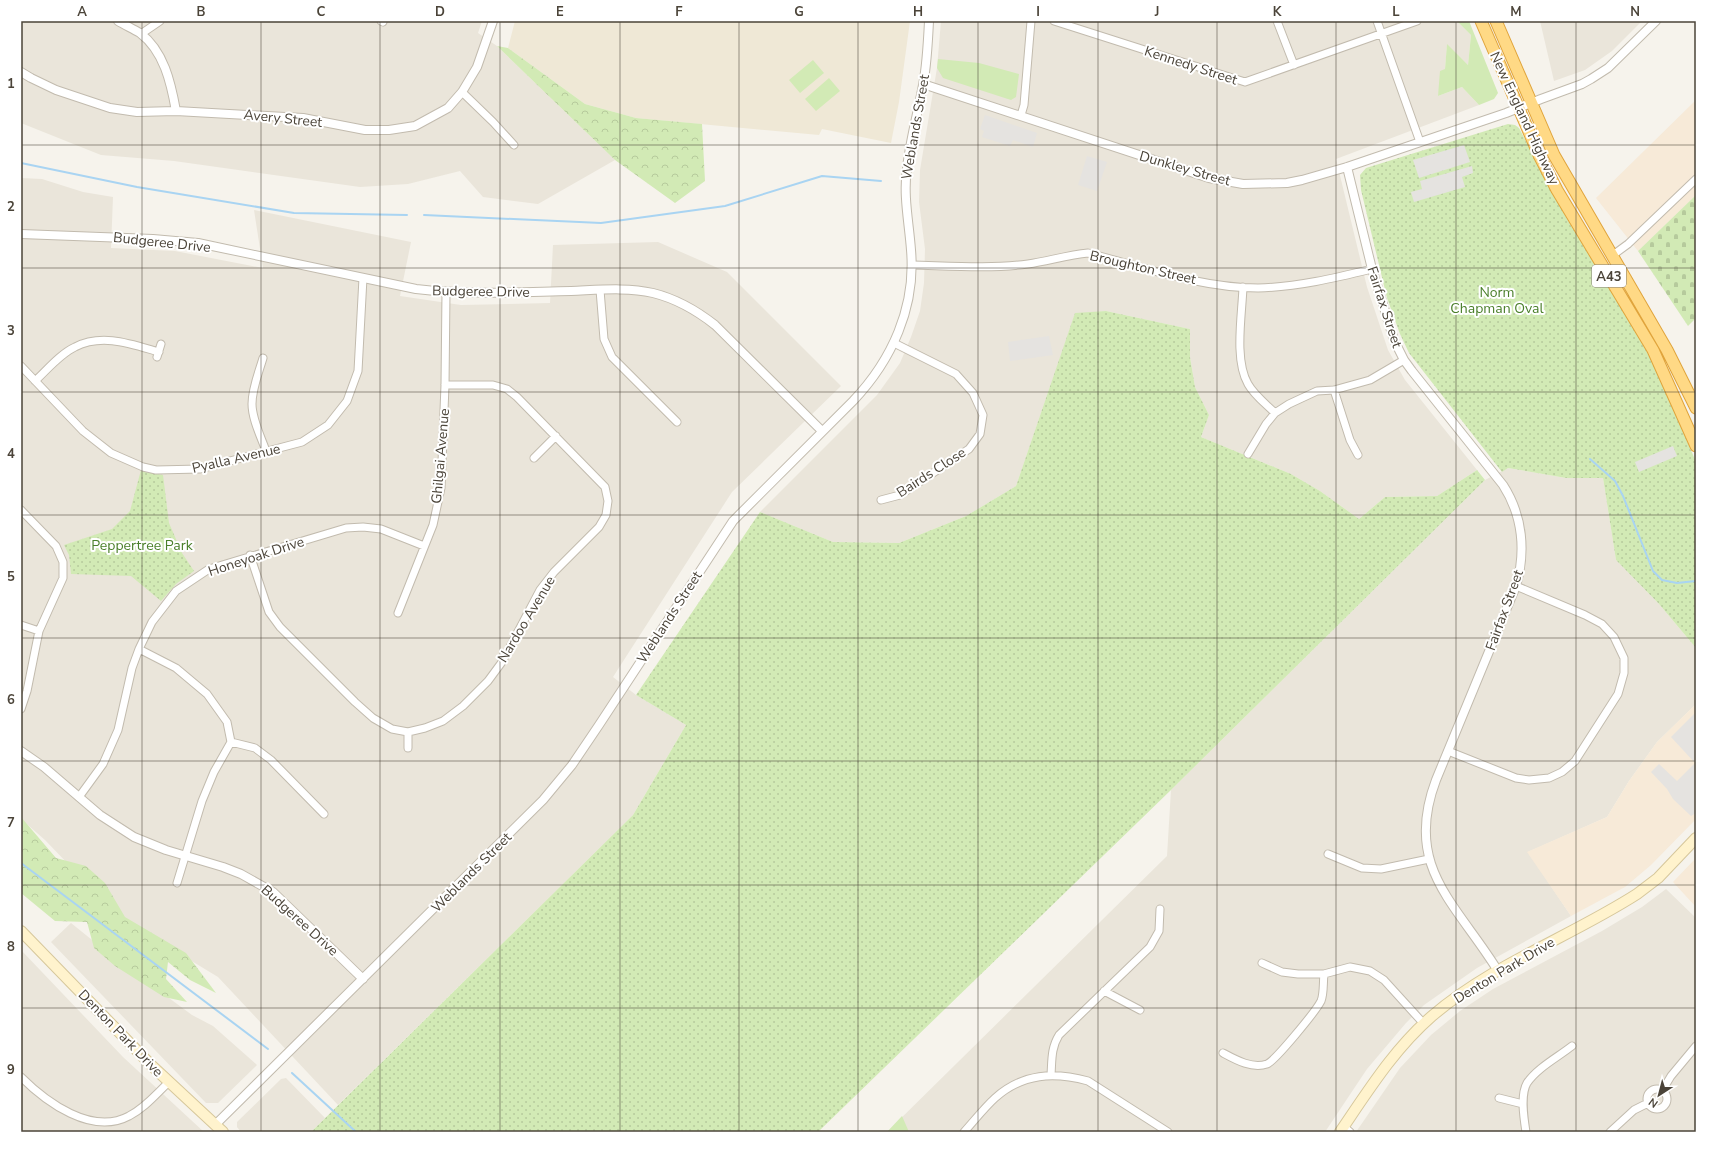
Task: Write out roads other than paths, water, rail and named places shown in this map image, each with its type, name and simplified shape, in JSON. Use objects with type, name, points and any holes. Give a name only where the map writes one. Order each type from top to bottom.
[{"type":"highway","name":"New England Highway","points":[[1481,21],[1539,155],[1653,350],[1696,446]]},
{"type":"highway","name":"New England Highway","points":[[1496,21],[1530,103],[1554,155],[1668,350],[1696,408]]},
{"type":"highway","points":[[1592,248],[1606,255],[1613,255]]},
{"type":"main road","name":"Denton Park Drive","points":[[1345,1130],[1383,1069],[1400,1048],[1424,1024],[1462,993],[1498,970],[1637,894],[1658,878],[1696,838]]},
{"type":"main road","name":"Denton Park Drive","points":[[21,931],[169,1082],[223,1132]]},
{"type":"street","points":[[118,21],[140,34],[152,46],[168,74],[176,111]]},
{"type":"street","points":[[140,34],[160,21]]},
{"type":"street","name":"Avery Street","points":[[21,72],[56,90],[110,108],[137,112],[176,111],[303,118],[365,130],[388,130],[415,126],[448,108],[462,92],[477,67],[494,21]]},
{"type":"street","name":"Weblands Street","points":[[216,1124],[518,825],[558,782],[572,765],[599,725],[728,527],[748,504],[866,387],[885,361],[902,323],[908,303],[912,265],[905,203],[905,187],[908,160],[923,84],[929,21]]},
{"type":"street","points":[[1021,115],[1024,105],[1031,21]]},
{"type":"street","name":"Kennedy Street","points":[[1054,21],[1245,82],[1417,21]]},
{"type":"street","points":[[1277,21],[1294,65]]},
{"type":"street","points":[[1376,21],[1420,142]]},
{"type":"street","name":"Dunkley Street","points":[[923,84],[1210,178],[1243,184],[1287,183],[1347,167],[1506,113],[1582,84],[1599,74],[1617,60],[1656,21]]},
{"type":"street","points":[[462,92],[514,145]]},
{"type":"street","name":"Fairfax Street","points":[[1347,167],[1372,269],[1394,340],[1404,360],[1509,493],[1517,512],[1522,536],[1521,568],[1516,586],[1429,798],[1425,817],[1428,859],[1433,873],[1450,902],[1498,970]]},
{"type":"street","points":[[1613,255],[1628,244],[1696,179]]},
{"type":"street","name":"Budgeree Drive","points":[[21,234],[153,239],[198,243],[416,289],[446,292],[488,293],[637,290],[653,293],[678,301],[699,312],[715,325],[822,431]]},
{"type":"street","name":"Broughton Street","points":[[912,265],[990,267],[1028,264],[1074,254],[1088,253],[1198,281],[1243,287],[1297,285],[1336,278],[1372,269]]},
{"type":"street","name":"Pyalla Avenue","points":[[21,366],[83,431],[111,453],[143,467],[156,470],[177,471],[200,469],[302,442],[328,425],[347,401],[358,371],[364,278]]},
{"type":"street","points":[[1243,287],[1240,360],[1242,372],[1248,385],[1276,413]]},
{"type":"street","points":[[600,290],[604,339],[612,356],[677,422]]},
{"type":"street","name":"Ghilgai Avenue","points":[[398,613],[433,525],[441,488],[445,385],[446,292]]},
{"type":"street","points":[[35,381],[67,352],[86,342],[116,340],[158,354],[161,344]]},
{"type":"street","name":"Bairds Close","points":[[881,500],[900,495],[969,449],[980,434],[983,415],[973,393],[956,374],[894,343]]},
{"type":"street","points":[[263,358],[253,392],[252,404],[254,417],[266,452]]},
{"type":"street","points":[[1248,454],[1258,436],[1276,413],[1302,397],[1317,391],[1334,390],[1357,385],[1370,380],[1404,360]]},
{"type":"street","name":"Nardoo Avenue","points":[[250,555],[269,612],[280,627],[373,718],[392,729],[408,732],[425,728],[443,721],[462,706],[488,680],[502,662],[540,590],[554,572],[598,528],[606,515],[608,501],[605,486],[517,397],[507,389],[493,385],[445,385]]},
{"type":"street","points":[[1334,390],[1350,440],[1358,455]]},
{"type":"street","points":[[534,458],[556,436]]},
{"type":"street","points":[[21,510],[56,546],[63,562],[63,578],[39,631],[27,692],[21,708]]},
{"type":"street","name":"Honeyoak Drive","points":[[79,796],[103,764],[118,730],[132,668],[139,649],[152,622],[176,591],[209,569],[250,555],[346,528],[363,527],[381,529],[424,546]]},
{"type":"street","points":[[1448,751],[1520,779],[1529,780],[1549,778],[1562,772],[1575,761],[1618,694],[1624,673],[1624,658],[1614,637],[1602,624],[1585,615],[1516,586]]},
{"type":"street","points":[[21,625],[39,631]]},
{"type":"street","points":[[139,649],[176,668],[207,694],[227,722],[231,742],[214,772],[202,800],[177,883]]},
{"type":"street","points":[[408,732],[408,748]]},
{"type":"street","points":[[231,742],[255,748],[324,814]]},
{"type":"street","name":"Budgeree Drive","points":[[21,751],[44,767],[100,815],[134,837],[149,844],[241,874],[273,892],[363,979]]},
{"type":"street","points":[[1328,854],[1362,868],[1381,869],[1428,859]]},
{"type":"street","points":[[1051,1075],[1054,1043],[1059,1035],[1150,947],[1159,931],[1160,909]]},
{"type":"street","points":[[1262,963],[1282,972],[1298,974],[1324,974],[1350,967],[1370,971],[1384,980],[1424,1024]]},
{"type":"street","points":[[1223,1053],[1239,1061],[1256,1066],[1268,1064],[1281,1052],[1321,1000],[1324,974]]},
{"type":"street","points":[[1104,992],[1140,1010]]},
{"type":"street","points":[[1526,1132],[1523,1104],[1527,1084],[1537,1072],[1572,1046]]},
{"type":"street","points":[[1662,1090],[1671,1076],[1696,1046]]},
{"type":"street","points":[[964,1132],[995,1098],[1010,1088],[1024,1081],[1051,1075],[1073,1077],[1088,1081],[1168,1132]]},
{"type":"street","points":[[21,1077],[41,1095],[58,1107],[76,1116],[96,1121],[113,1122],[129,1116],[143,1107],[169,1082]]},
{"type":"street","points":[[1655,1089],[1662,1090],[1667,1098],[1665,1106],[1660,1109],[1655,1109],[1648,1103],[1648,1097],[1655,1089]]},
{"type":"street","points":[[1499,1098],[1523,1104]]},
{"type":"street","points":[[1610,1132],[1634,1110],[1648,1103]]},
{"type":"street","points":[[1616,1126],[1622,1132]]},
{"type":"waterway","points":[[21,163],[137,187],[294,213],[407,215]]},
{"type":"waterway","points":[[424,215],[601,223],[725,206],[822,176],[881,181]]},
{"type":"waterway","points":[[1590,459],[1615,481],[1623,496],[1653,571],[1662,580],[1677,583],[1696,581]]},
{"type":"waterway","points":[[21,863],[268,1049]]},
{"type":"waterway","points":[[292,1073],[356,1132]]},
{"type":"park label","name":"Norm Chapman Oval","points":[[1497,300]]},
{"type":"park label","name":"Peppertree Park","points":[[142,545]]}]
